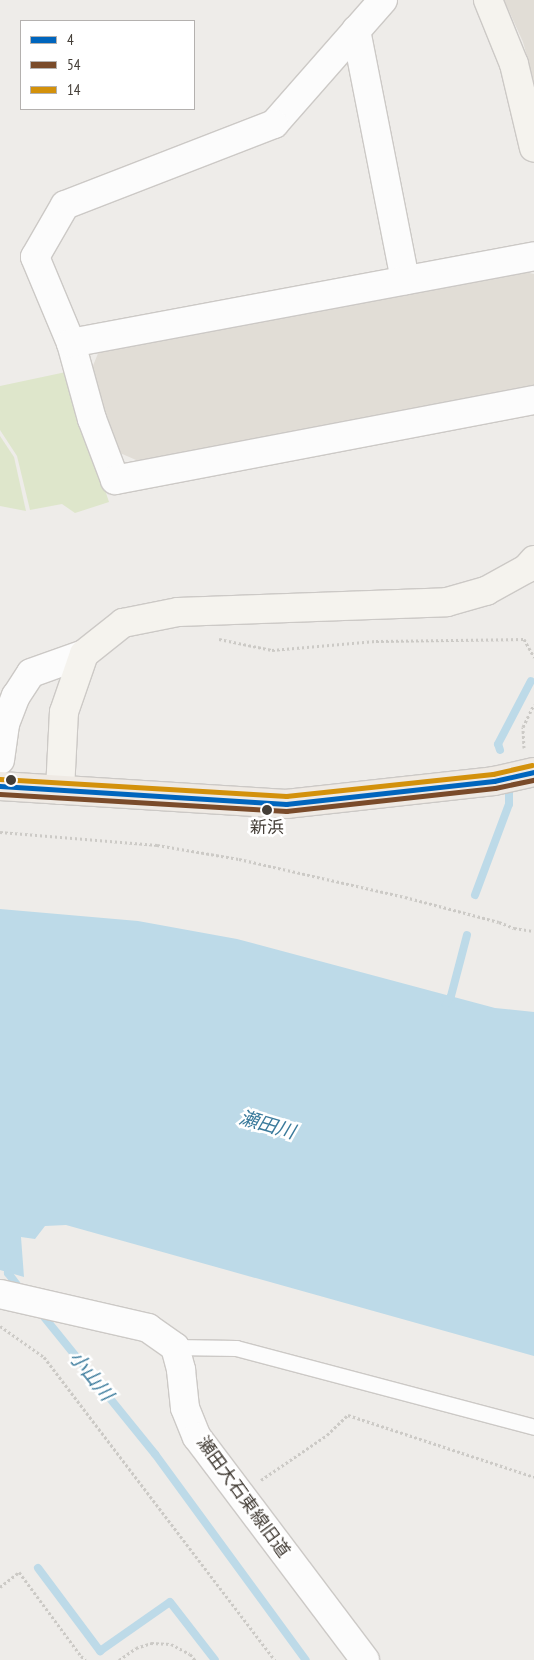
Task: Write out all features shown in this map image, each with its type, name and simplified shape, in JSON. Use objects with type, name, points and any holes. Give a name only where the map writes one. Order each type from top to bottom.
[{"type":"main road","points":[[0,786],[286,804],[494,781],[530,773]]},
{"type":"street","points":[[383,0],[274,124],[65,205],[36,257],[72,343],[92,419],[115,480],[534,400]]},
{"type":"street","points":[[488,0],[514,64],[534,148]]},
{"type":"street","points":[[356,30],[405,280]]},
{"type":"street","points":[[72,343],[534,256]]},
{"type":"street","points":[[0,760],[5,724],[16,696],[31,673],[84,654],[123,623],[178,612],[447,602],[486,591],[526,569],[534,560]]},
{"type":"street","points":[[60,790],[64,712],[84,654]]},
{"type":"street","points":[[9,1296],[148,1328],[175,1348]]},
{"type":"street","name":"瀬田大石東線旧道","points":[[175,1348],[181,1370],[185,1408],[197,1437],[365,1660]]},
{"type":"lane","points":[[175,1348],[236,1348],[534,1427]]},
{"type":"path","points":[[216,638],[272,650],[376,641],[524,639],[534,655]]},
{"type":"path","points":[[530,773],[522,727],[534,704]]},
{"type":"path","points":[[0,832],[157,845],[239,859],[405,897],[499,922],[514,928],[534,931]]},
{"type":"path","points":[[0,1326],[44,1357],[275,1660]]},
{"type":"path","points":[[239,1495],[327,1435],[348,1415],[534,1477]]},
{"type":"path","points":[[0,1587],[19,1572],[81,1656],[86,1660]]},
{"type":"path","points":[[119,1660],[136,1648],[151,1643],[171,1644],[190,1654],[195,1660]]},
{"type":"shaded area","points":[[504,0],[534,0],[534,82],[523,42]]},
{"type":"shaded area","points":[[520,271],[534,274],[534,391],[143,463],[120,453],[90,373],[99,351]]},
{"type":"green space","points":[[66,372],[109,502],[75,513],[62,504],[30,510],[17,456],[0,430],[0,386]]},
{"type":"green space","points":[[0,436],[14,457],[26,511],[0,506]]},
{"type":"water","name":"瀬田川","points":[[0,909],[138,921],[237,939],[495,1008],[534,1012],[534,1356],[66,1225],[45,1226],[35,1239],[21,1237],[24,1277],[0,1270]]},
{"type":"waterway","points":[[500,750],[498,744],[531,681]]},
{"type":"waterway","points":[[475,895],[509,804],[509,791]]},
{"type":"waterway","points":[[446,1004],[451,996],[467,935]]},
{"type":"waterway","name":"小山川","points":[[8,1263],[8,1273],[21,1290]]},
{"type":"waterway","name":"小山川","points":[[40,1312],[155,1454],[306,1660]]},
{"type":"waterway","points":[[38,1568],[100,1651],[170,1602],[215,1660]]},
{"type":"transit line","name":"14","points":[[0,779],[286,796],[493,774],[532,765]]},
{"type":"transit line","name":"4","points":[[0,786],[286,804],[494,781],[534,772]]},
{"type":"transit line","name":"54","points":[[0,794],[286,811],[495,788],[534,780]]},
{"type":"place","name":"新浜","points":[[267,810]]}]
